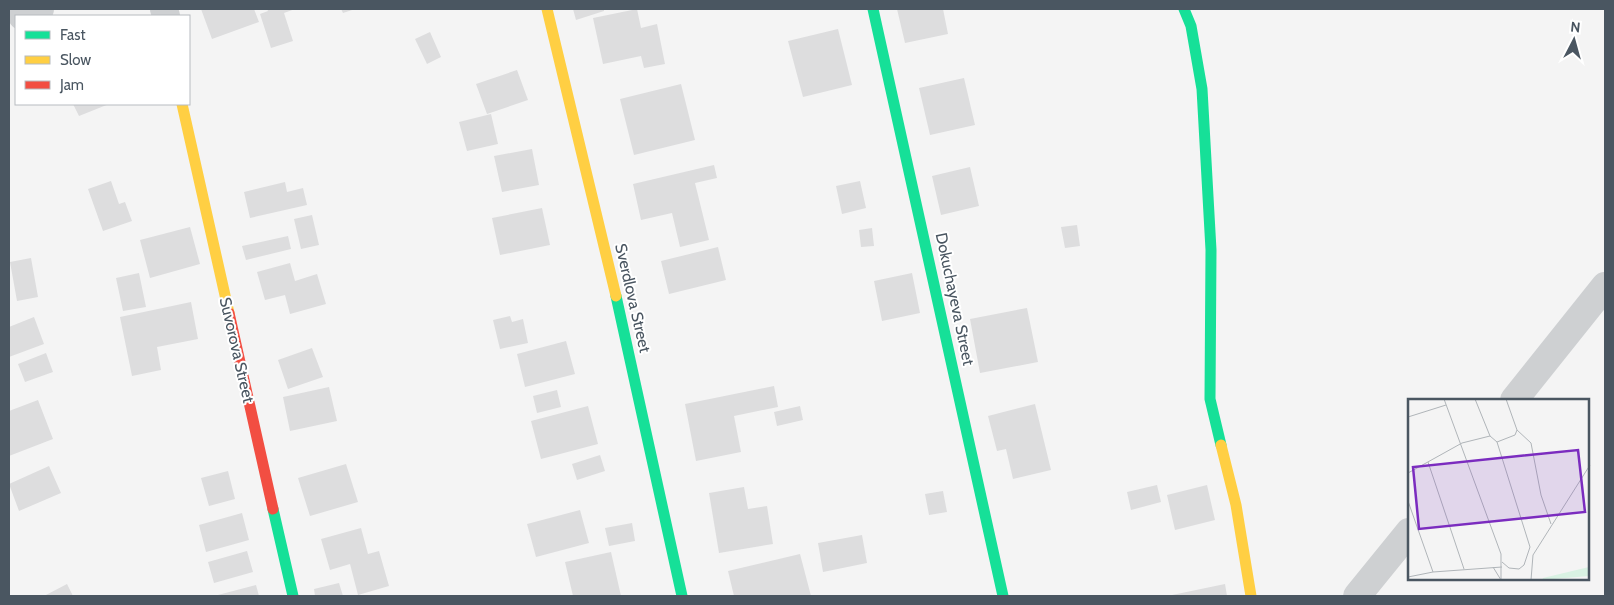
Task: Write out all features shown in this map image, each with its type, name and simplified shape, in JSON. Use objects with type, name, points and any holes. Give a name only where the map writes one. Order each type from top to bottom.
[{"type":"street","points":[[25,15],[40,9]]},
{"type":"street","name":"Sverdlova Street","points":[[547,9],[600,225],[682,596]]},
{"type":"street","name":"Dokuchayeva Street","points":[[873,9],[1003,596]]},
{"type":"street","points":[[1184,9],[1191,26],[1203,98],[1206,186],[1212,250],[1210,399],[1236,505],[1251,596]]},
{"type":"street","name":"Suvorova Street","points":[[182,105],[293,596]]},
{"type":"street","points":[[1515,399],[1605,286]]},
{"type":"street","points":[[1358,596],[1408,533]]},
{"type":"building","points":[[201,9],[254,9],[259,22],[212,39]]},
{"type":"building","points":[[267,9],[295,9],[284,13],[293,41],[271,48],[260,14],[268,11]]},
{"type":"building","points":[[341,9],[355,9],[343,13]]},
{"type":"building","points":[[573,9],[604,9],[604,11],[576,20]]},
{"type":"building","points":[[637,9],[641,28],[657,24],[665,64],[644,68],[641,56],[603,64],[593,18]]},
{"type":"building","points":[[897,9],[943,9],[948,34],[905,43]]},
{"type":"building","points":[[838,29],[852,85],[803,97],[788,41]]},
{"type":"building","points":[[430,32],[441,57],[427,64],[415,39]]},
{"type":"building","points":[[517,70],[528,100],[487,114],[476,84]]},
{"type":"building","points":[[964,78],[975,125],[930,135],[919,88]]},
{"type":"building","points":[[681,84],[695,140],[634,155],[620,99]]},
{"type":"building","points":[[74,105],[106,105],[79,116]]},
{"type":"building","points":[[491,114],[498,144],[467,151],[459,122]]},
{"type":"building","points":[[532,149],[539,185],[502,192],[494,156]]},
{"type":"building","points":[[714,165],[717,178],[695,183],[709,240],[680,247],[672,213],[641,220],[633,184]]},
{"type":"building","points":[[970,167],[979,206],[941,215],[932,176]]},
{"type":"building","points":[[111,181],[119,204],[125,202],[132,221],[103,231],[88,189]]},
{"type":"building","points":[[860,181],[866,208],[842,214],[836,186]]},
{"type":"building","points":[[285,182],[287,192],[303,188],[307,205],[250,218],[244,192]]},
{"type":"building","points":[[542,208],[550,245],[500,255],[492,218]]},
{"type":"building","points":[[312,215],[319,245],[301,249],[294,219]]},
{"type":"building","points":[[1077,225],[1080,246],[1065,248],[1061,227]]},
{"type":"building","points":[[190,227],[200,264],[150,278],[140,240]]},
{"type":"building","points":[[872,228],[874,246],[861,247],[859,230]]},
{"type":"building","points":[[288,236],[291,249],[246,260],[242,246]]},
{"type":"building","points":[[718,247],[726,280],[669,294],[661,261]]},
{"type":"building","points":[[31,258],[38,297],[17,301],[10,262]]},
{"type":"building","points":[[290,263],[295,281],[317,274],[326,304],[290,314],[285,295],[265,300],[257,272]]},
{"type":"building","points":[[139,273],[146,307],[123,311],[116,278]]},
{"type":"building","points":[[912,273],[920,313],[882,321],[874,281]]},
{"type":"building","points":[[191,302],[198,339],[157,347],[161,370],[132,376],[120,317]]},
{"type":"building","points":[[1027,308],[1038,362],[980,373],[970,319]]},
{"type":"building","points":[[510,316],[512,322],[523,319],[528,343],[500,349],[493,320]]},
{"type":"building","points":[[34,317],[44,344],[9,357],[9,327]]},
{"type":"building","points":[[566,341],[575,374],[525,387],[517,354]]},
{"type":"building","points":[[312,348],[323,377],[288,389],[278,360]]},
{"type":"building","points":[[46,353],[53,372],[25,382],[18,364]]},
{"type":"building","points":[[774,386],[778,407],[734,416],[741,452],[696,461],[685,404]]},
{"type":"building","points":[[329,387],[337,421],[290,431],[283,397]]},
{"type":"building","points":[[557,390],[561,407],[537,413],[533,396]]},
{"type":"building","points":[[38,400],[53,439],[9,456],[9,411]]},
{"type":"building","points":[[1035,404],[1051,470],[1013,479],[1006,449],[997,451],[988,416]]},
{"type":"building","points":[[588,406],[598,444],[541,459],[531,421]]},
{"type":"building","points":[[800,406],[803,420],[777,426],[774,412]]},
{"type":"building","points":[[600,455],[605,471],[577,480],[572,464]]},
{"type":"building","points":[[346,464],[358,502],[310,516],[298,478]]},
{"type":"building","points":[[49,466],[61,493],[19,511],[9,484]]},
{"type":"building","points":[[228,471],[235,499],[209,506],[201,478]]},
{"type":"building","points":[[1157,485],[1161,502],[1131,510],[1127,492]]},
{"type":"building","points":[[1207,485],[1215,520],[1175,530],[1167,495]]},
{"type":"building","points":[[744,487],[748,509],[767,506],[773,544],[719,553],[709,493]]},
{"type":"building","points":[[943,491],[947,512],[929,515],[925,494]]},
{"type":"building","points":[[580,510],[589,543],[536,557],[527,524]]},
{"type":"building","points":[[242,513],[249,540],[206,552],[199,525]]},
{"type":"building","points":[[632,523],[635,541],[609,546],[605,528]]},
{"type":"building","points":[[361,528],[368,554],[379,551],[389,586],[358,595],[350,564],[330,570],[321,539]]},
{"type":"building","points":[[862,535],[867,563],[823,572],[818,543]]},
{"type":"building","points":[[247,551],[253,572],[214,583],[208,562]]},
{"type":"building","points":[[611,552],[621,596],[573,596],[565,562]]},
{"type":"building","points":[[800,554],[811,596],[734,596],[728,571]]},
{"type":"building","points":[[339,583],[343,596],[315,596],[314,589]]},
{"type":"building","points":[[67,584],[73,596],[44,596]]},
{"type":"building","points":[[1225,584],[1227,596],[1172,596],[1172,595]]},
{"type":"building","points":[[256,585],[259,596],[214,596]]},
{"type":"traffic: fast","points":[[873,9],[1003,596]]},
{"type":"traffic: fast","points":[[1184,9],[1191,26],[1202,89],[1211,250],[1210,399],[1221,445]]},
{"type":"traffic: fast","points":[[616,296],[682,596]]},
{"type":"traffic: fast","points":[[273,509],[293,596]]},
{"type":"traffic: slow","points":[[547,9],[616,296]]},
{"type":"traffic: slow","points":[[182,105],[229,313]]},
{"type":"traffic: slow","points":[[1221,445],[1236,505],[1251,596]]},
{"type":"traffic: jam","points":[[229,313],[273,509]]}]
